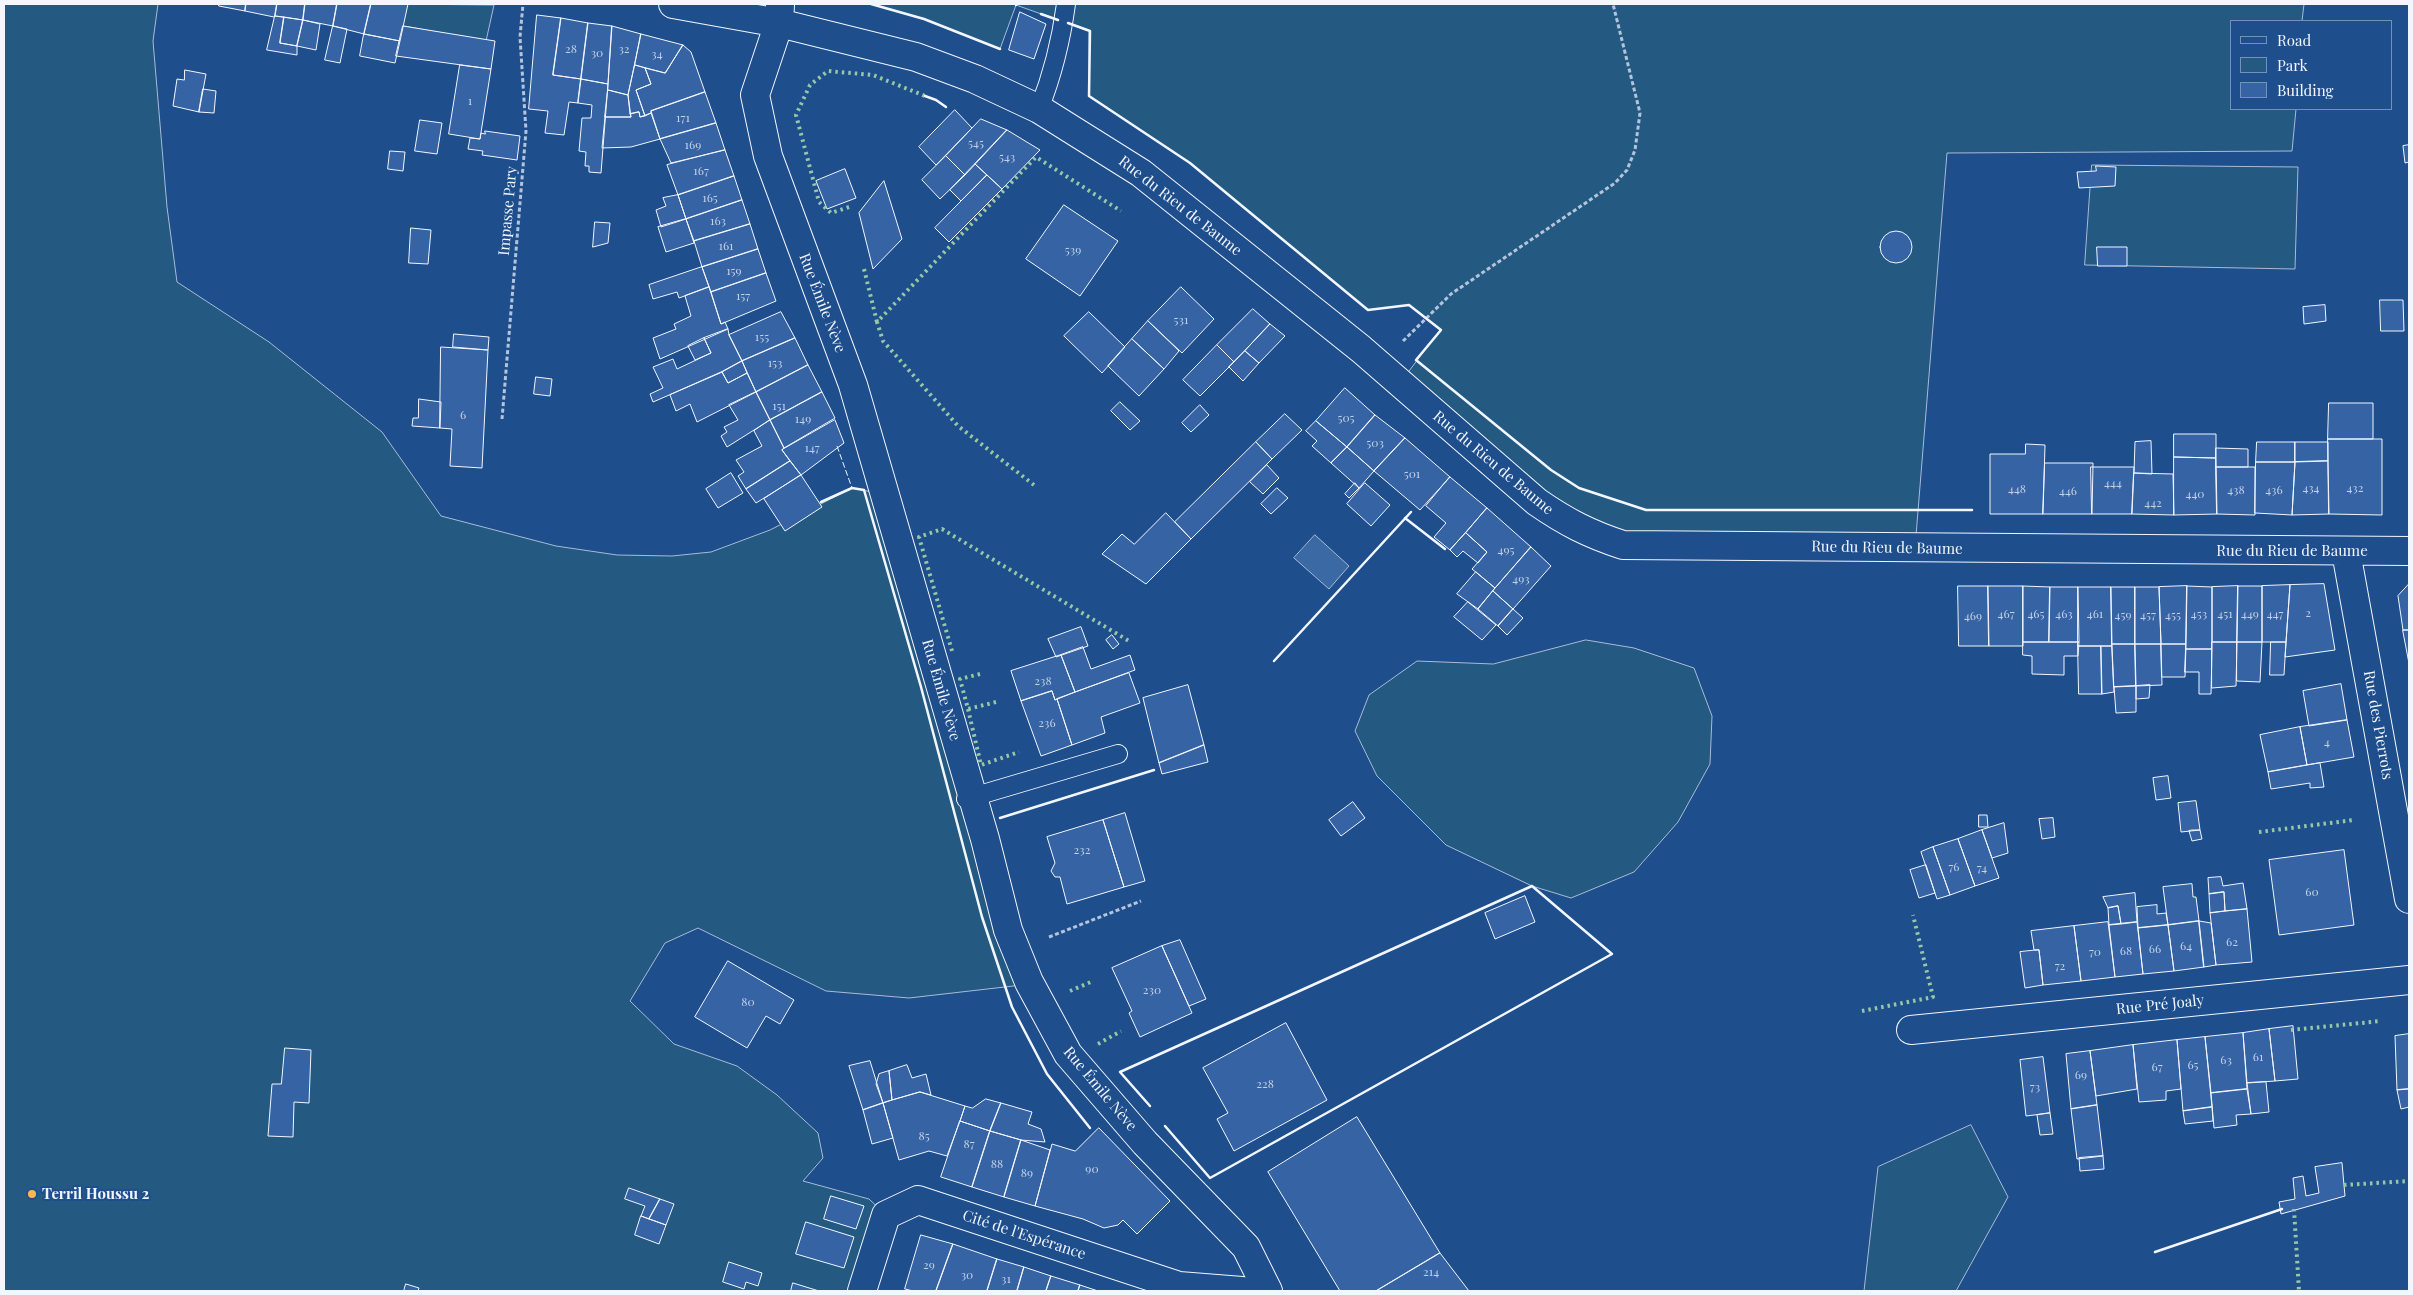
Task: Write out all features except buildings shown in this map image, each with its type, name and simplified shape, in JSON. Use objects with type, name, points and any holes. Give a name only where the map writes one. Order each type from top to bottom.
[{"type":"street","name":"Rue du Rieu de Baume","points":[[672,4],[779,13],[916,57],[975,79],[1039,109],[1140,173],[1379,364],[1537,502],[1568,524],[1623,545],[2409,552]]},
{"type":"street","name":"Rue Émile Nève","points":[[779,13],[755,95],[768,156],[853,385],[1008,930],[1029,982],[1068,1054],[1144,1143],[1246,1247],[1268,1291]]},
{"type":"street","name":"Rue des Pierrots","points":[[2346,552],[2409,899]]},
{"type":"street","name":"Rue Pré Joaly","points":[[1911,1030],[2409,980]]},
{"type":"street","name":"Cité de l'Espérance","points":[[862,1291],[886,1214],[918,1200],[1179,1286],[1242,1291]]},
{"type":"lane","points":[[1039,109],[1053,74],[1060,46],[1066,4]]},
{"type":"lane","points":[[970,797],[1118,754]]},
{"type":"path","name":"Impasse Pary","points":[[502,420],[526,131],[520,37],[523,4]]},
{"type":"path","points":[[1379,364],[1451,294],[1615,183],[1627,170],[1635,150],[1640,112],[1613,4]]},
{"type":"path","points":[[1017,950],[1141,901]]},
{"type":"green space","points":[[4,4],[158,4],[153,41],[167,207],[177,282],[269,342],[382,432],[441,516],[556,546],[617,555],[672,556],[711,552],[770,530],[852,488],[882,494],[1022,985],[909,998],[826,991],[698,928],[665,943],[630,1001],[674,1044],[737,1066],[777,1095],[818,1133],[823,1158],[803,1181],[869,1199],[886,1215],[862,1291],[4,1291]]},
{"type":"green space","points":[[397,4],[494,5],[486,41],[393,24]]},
{"type":"green space","points":[[871,4],[2304,4],[2302,20],[2230,20],[2230,110],[2296,110],[2292,151],[1947,153],[1915,548],[1594,536],[1400,383],[1440,330],[1409,305],[1368,310],[1190,163],[1089,96],[1089,31],[1016,5],[1000,49],[924,19]]},
{"type":"green space","points":[[2092,165],[2298,167],[2295,269],[2085,265]]},
{"type":"green space","points":[[1586,640],[1634,648],[1694,668],[1712,716],[1710,764],[1678,822],[1634,872],[1571,898],[1532,886],[1446,845],[1377,776],[1355,731],[1369,695],[1417,661],[1493,664]]},
{"type":"green space","points":[[1971,1125],[2008,1197],[1956,1291],[1864,1291],[1878,1167]]},
{"type":"shaded area","points":[[1315,535],[1349,566],[1329,589],[1294,558]]},
{"type":"hedge","points":[[849,207],[831,213],[819,202],[796,115],[810,85],[828,71],[873,75],[925,96]]},
{"type":"hedge","points":[[1034,485],[958,426],[883,341],[877,322],[1036,157],[1121,211]]},
{"type":"hedge","points":[[864,269],[877,322]]},
{"type":"hedge","points":[[952,651],[919,537],[942,529],[1129,641]]},
{"type":"hedge","points":[[980,674],[960,679],[968,709],[996,702]]},
{"type":"hedge","points":[[968,709],[981,765],[1019,752]]},
{"type":"hedge","points":[[2259,832],[2354,820]]},
{"type":"hedge","points":[[1862,1011],[1933,997],[1913,915]]},
{"type":"hedge","points":[[1070,991],[1093,981]]},
{"type":"hedge","points":[[2291,1030],[2381,1021]]},
{"type":"hedge","points":[[1098,1044],[1121,1031]]},
{"type":"hedge","points":[[2344,1185],[2409,1181]]},
{"type":"hedge","points":[[2294,1209],[2299,1291]]},
{"type":"fence","points":[[837,446],[852,488]]},
{"type":"wall","points":[[871,4],[924,19],[1000,49]]},
{"type":"wall","points":[[1041,14],[1058,20]]},
{"type":"wall","points":[[1068,23],[1090,31],[1089,96],[1190,163],[1368,310],[1409,305],[1441,330],[1416,360],[1551,470],[1579,488],[1646,510],[1972,510]]},
{"type":"wall","points":[[925,96],[936,100],[946,107]]},
{"type":"wall","points":[[821,502],[852,488],[864,490],[921,687],[982,917],[1012,1007],[1047,1074],[1090,1128]]},
{"type":"wall","points":[[1274,661],[1411,512]]},
{"type":"wall","points":[[1405,518],[1445,549]]},
{"type":"wall","points":[[1000,818],[1154,770]]},
{"type":"wall","points":[[1150,1106],[1120,1072],[1532,886],[1612,954],[1210,1178],[1165,1126]]},
{"type":"wall","points":[[2155,1252],[2282,1209]]},
{"type":"place","name":"Terril Houssu 2","points":[[32,1194]]}]
